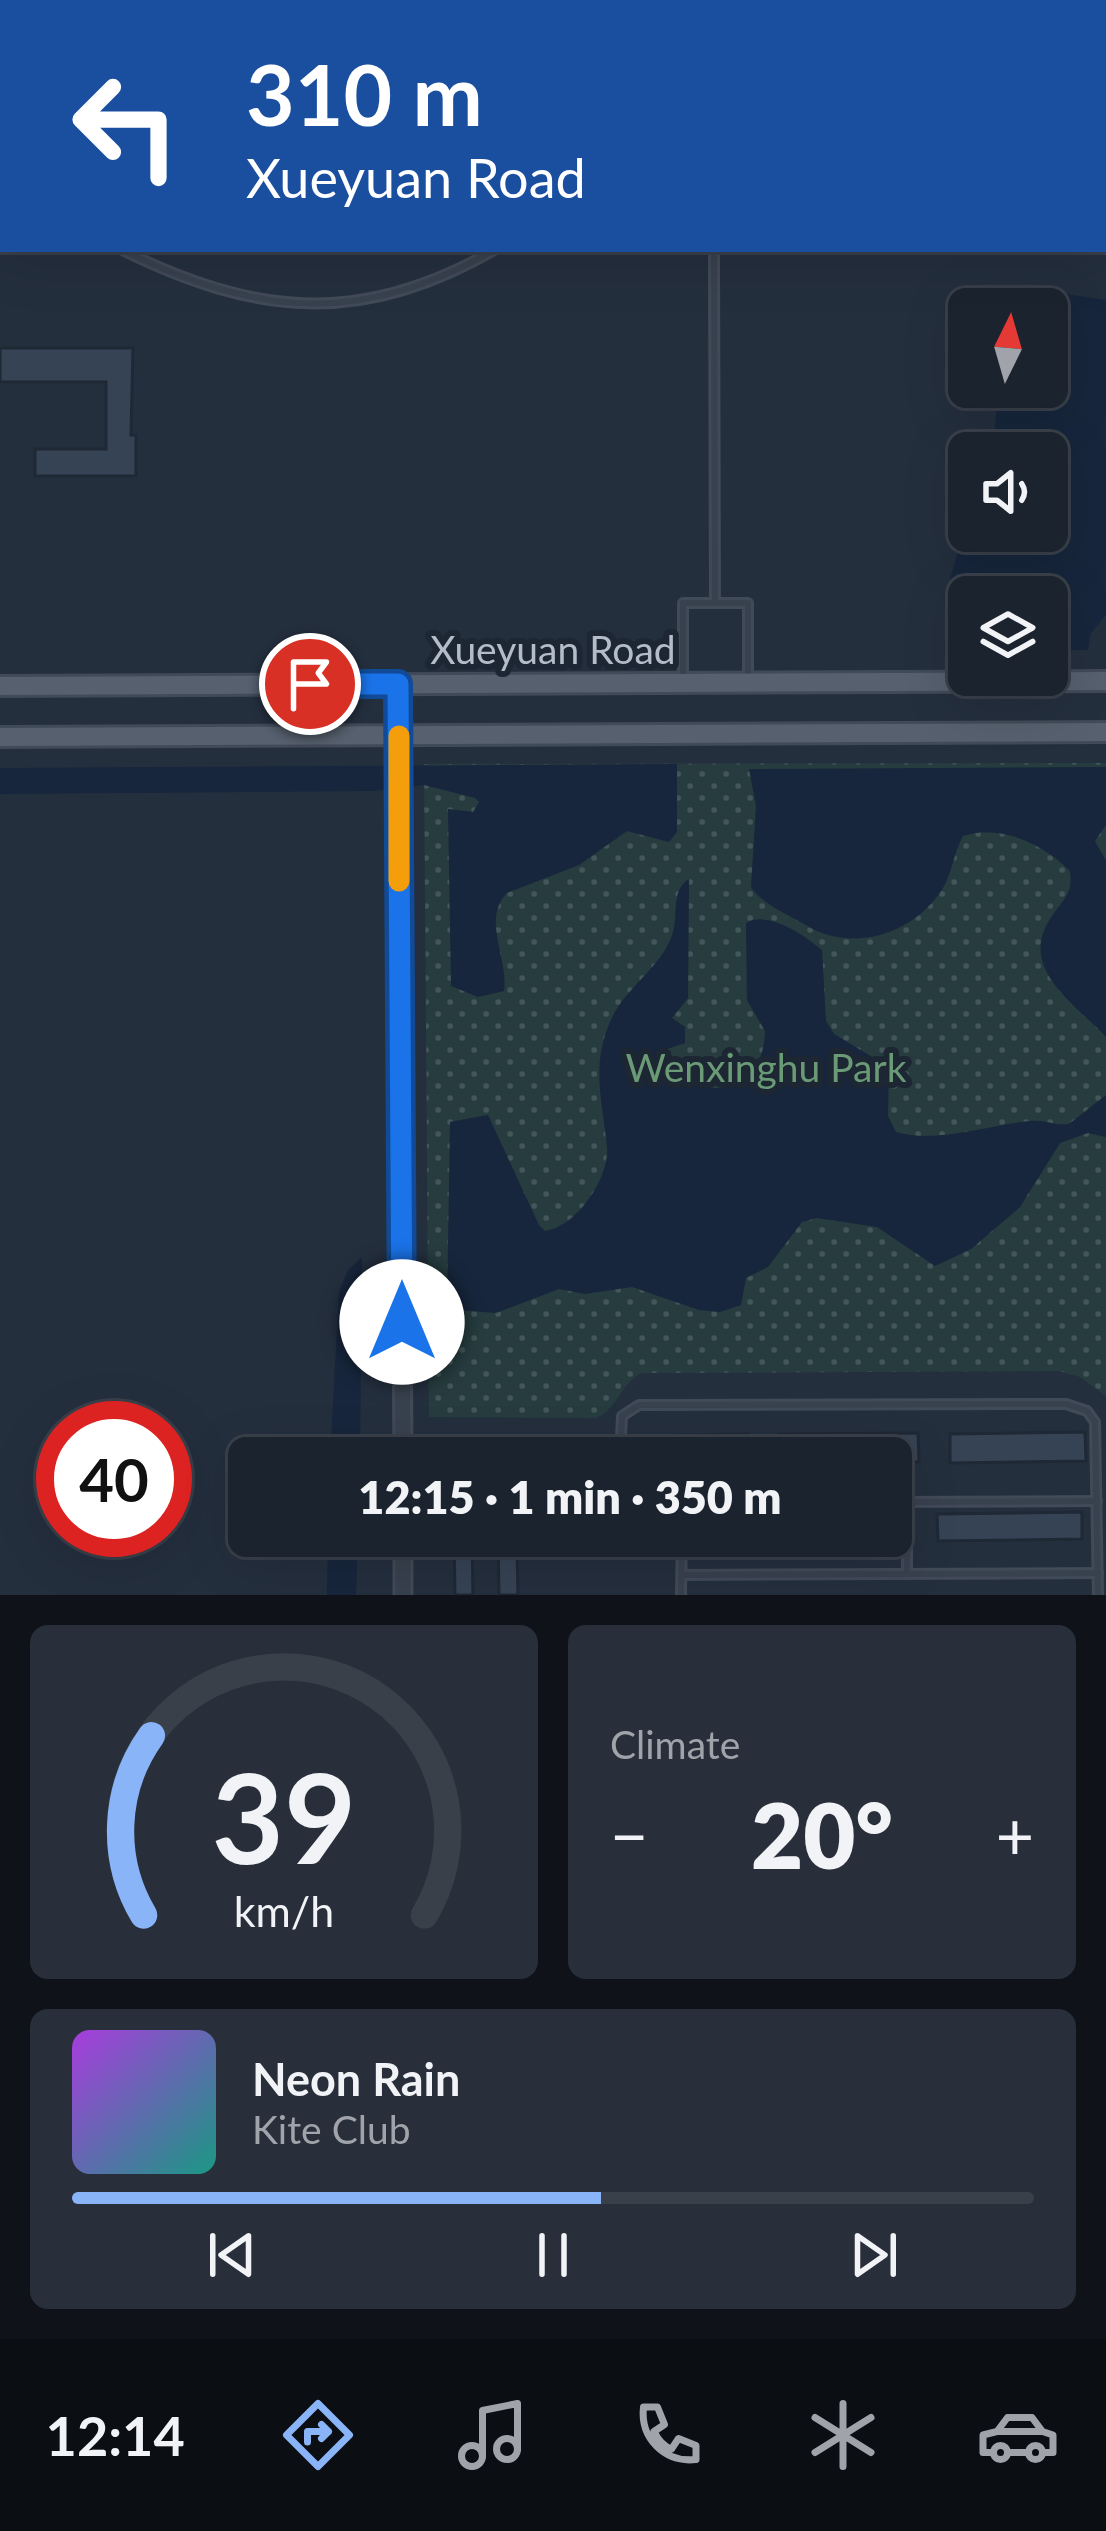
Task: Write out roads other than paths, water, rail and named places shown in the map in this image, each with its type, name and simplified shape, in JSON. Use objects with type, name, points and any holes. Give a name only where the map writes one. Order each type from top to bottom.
[{"type":"main road","name":"Xueyuan Road","points":[[0,686],[1106,681]]},
{"type":"main road","points":[[0,737],[1106,732]]},
{"type":"street","points":[[398,684],[403,1437]]},
{"type":"street","points":[[403,1557],[403,1595]]},
{"type":"lane","points":[[127,252],[226,294],[285,304],[401,295],[490,252]]},
{"type":"lane","points":[[714,252],[715,603]]},
{"type":"lane","points":[[683,682],[683,603],[748,603],[748,682]]},
{"type":"lane","points":[[621,1437],[622,1415],[639,1405],[1066,1405],[1087,1411],[1095,1421],[1098,1595]]},
{"type":"lane","points":[[912,1502],[1097,1501]]},
{"type":"lane","points":[[681,1595],[682,1557]]},
{"type":"lane","points":[[907,1557],[907,1574]]},
{"type":"lane","points":[[682,1575],[1098,1573]]},
{"type":"water","points":[[1068,294],[1106,300],[1106,615],[1091,633],[1088,650],[1068,650],[1068,576],[951,576],[958,552],[1068,552],[1068,432],[995,432],[996,408],[1068,408]]},
{"type":"water","points":[[677,764],[677,832],[669,842],[627,831],[579,865],[507,893],[496,915],[504,991],[478,997],[451,986],[448,809],[473,812],[479,802],[475,798],[424,785],[374,791],[0,794],[0,768]]},
{"type":"water","points":[[1106,767],[1106,825],[1095,841],[1106,861],[1106,1037],[1064,996],[1044,966],[1043,932],[1069,889],[1070,871],[1021,839],[992,832],[963,836],[946,882],[931,904],[916,918],[880,935],[841,938],[822,933],[768,904],[751,887],[756,806],[749,769]]},
{"type":"water","points":[[689,879],[688,998],[672,1018],[685,1027],[685,1043],[667,1049],[688,1079],[703,1086],[730,1086],[759,1060],[765,1031],[747,1000],[746,923],[765,920],[796,931],[822,950],[826,1021],[834,1034],[889,1067],[888,1116],[896,1132],[928,1136],[1030,1121],[1069,1124],[1106,1095],[1106,1137],[1088,1133],[1060,1143],[1020,1207],[971,1249],[935,1266],[877,1227],[817,1218],[802,1222],[768,1267],[746,1278],[741,1305],[720,1312],[699,1310],[632,1287],[585,1294],[559,1289],[496,1313],[447,1309],[450,1122],[488,1115],[545,1231],[579,1211],[596,1187],[606,1160],[600,1084],[605,1037],[617,1009],[666,949],[674,930],[679,890]]},
{"type":"water","points":[[362,1257],[360,1437],[331,1437],[339,1292],[348,1270]]},
{"type":"water","points":[[328,1557],[357,1557],[356,1595],[327,1595]]},
{"type":"park label","name":"Wenxinghu Park","points":[[766,1068]]}]
